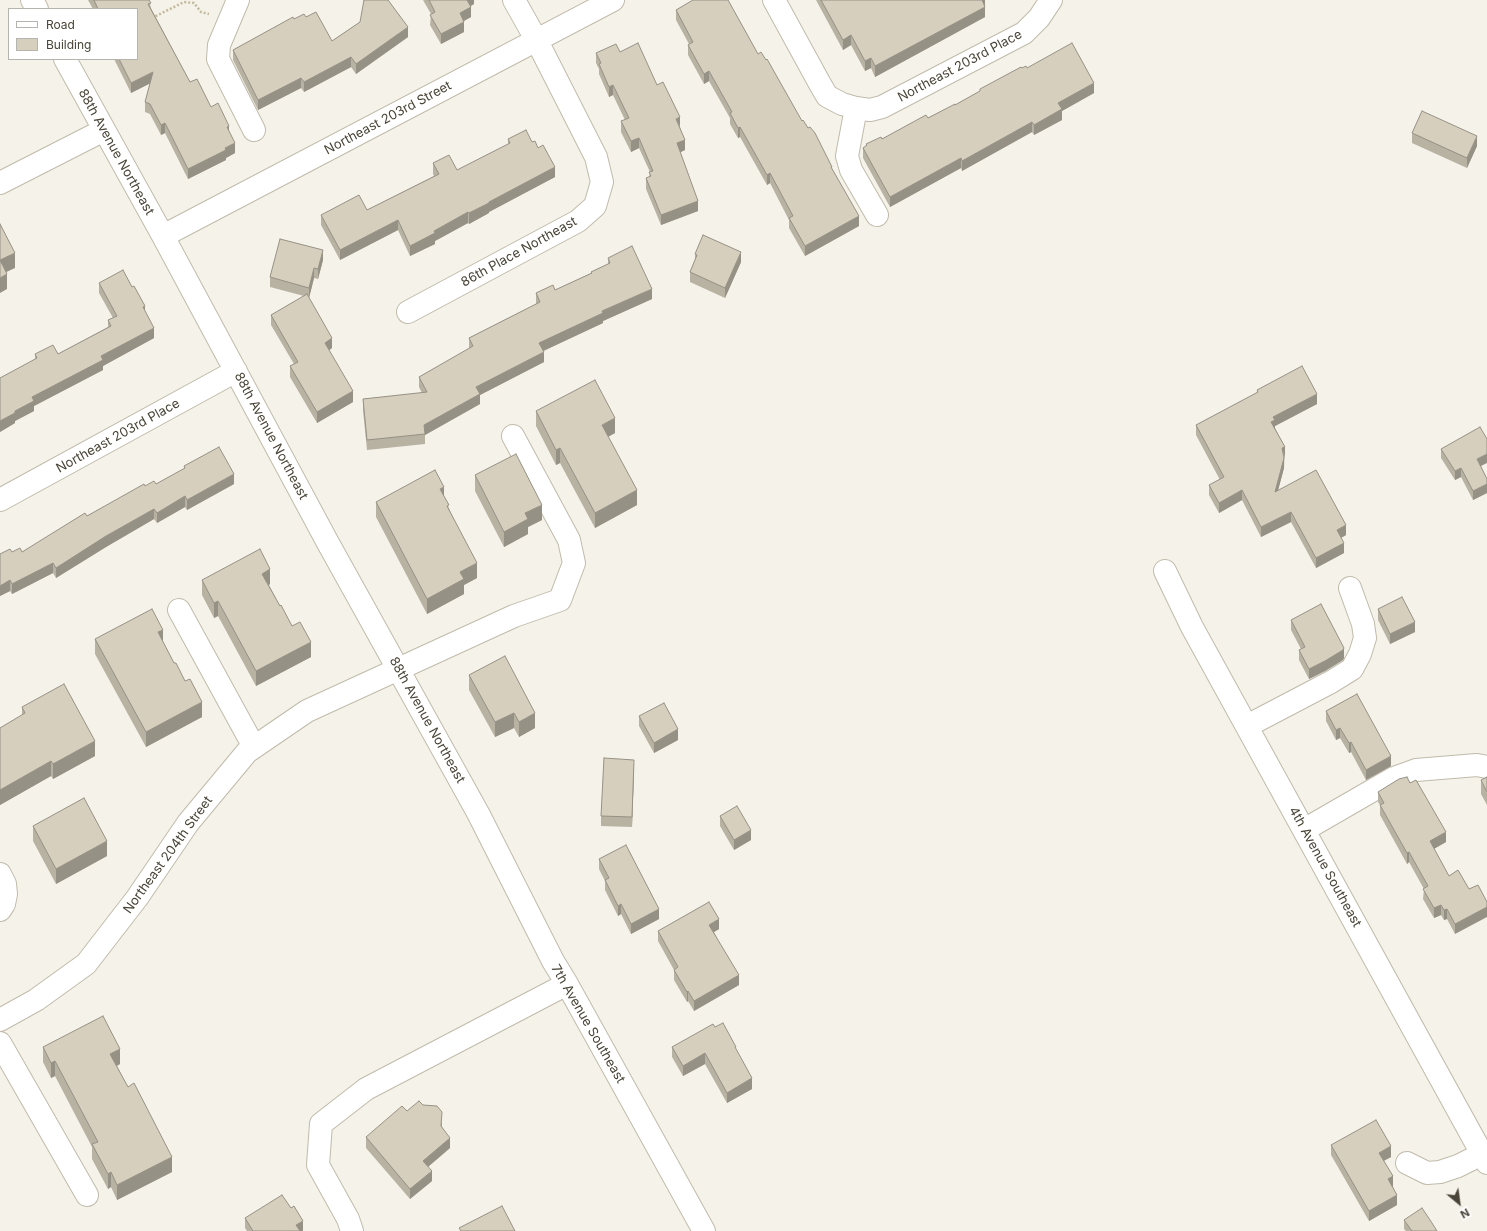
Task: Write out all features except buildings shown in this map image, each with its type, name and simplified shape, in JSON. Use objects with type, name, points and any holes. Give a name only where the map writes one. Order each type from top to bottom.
[{"type":"street","points":[[238,0],[219,45],[218,59],[254,130]]},
{"type":"street","name":"86th Place Northeast","points":[[408,312],[578,221],[595,206],[602,182],[596,157],[537,40],[514,0]]},
{"type":"street","name":"Northeast 203rd Street","points":[[163,236],[614,0]]},
{"type":"street","name":"Northeast 203rd Place","points":[[774,0],[827,96],[842,104],[870,110],[882,107],[1024,33],[1039,18],[1051,0]]},
{"type":"street","name":"88th Avenue Northeast","points":[[66,60],[478,813]]},
{"type":"street","points":[[856,108],[847,156],[851,170],[877,215]]},
{"type":"street","points":[[0,183],[104,130]]},
{"type":"street","name":"Northeast 203rd Place","points":[[0,500],[236,371]]},
{"type":"street","name":"Northeast 204th Street","points":[[2,1012],[36,1000],[86,964],[137,898],[188,822],[247,752],[254,746],[307,711],[514,616],[560,600],[574,563],[569,540],[514,436]]},
{"type":"street","name":"4th Avenue Southeast","points":[[1165,571],[1192,627],[1485,1158]]},
{"type":"street","points":[[1247,726],[1331,682],[1352,668],[1360,654],[1365,638],[1363,624],[1350,588]]},
{"type":"street","points":[[179,610],[254,746]]},
{"type":"street","points":[[1304,830],[1394,778],[1416,770],[1477,765],[1487,767]]},
{"type":"street","name":"7th Avenue Southeast","points":[[478,813],[553,961],[704,1231]]},
{"type":"street","points":[[0,874],[5,884],[6,894],[4,904],[0,910]]},
{"type":"street","points":[[352,1231],[348,1220],[318,1165],[321,1124],[366,1089],[567,984]]},
{"type":"street","points":[[0,1043],[87,1195]]},
{"type":"street","points":[[1408,1163],[1427,1173],[1440,1172],[1485,1158]]},
{"type":"path","points":[[150,19],[184,2],[194,3],[200,12],[214,15]]}]
